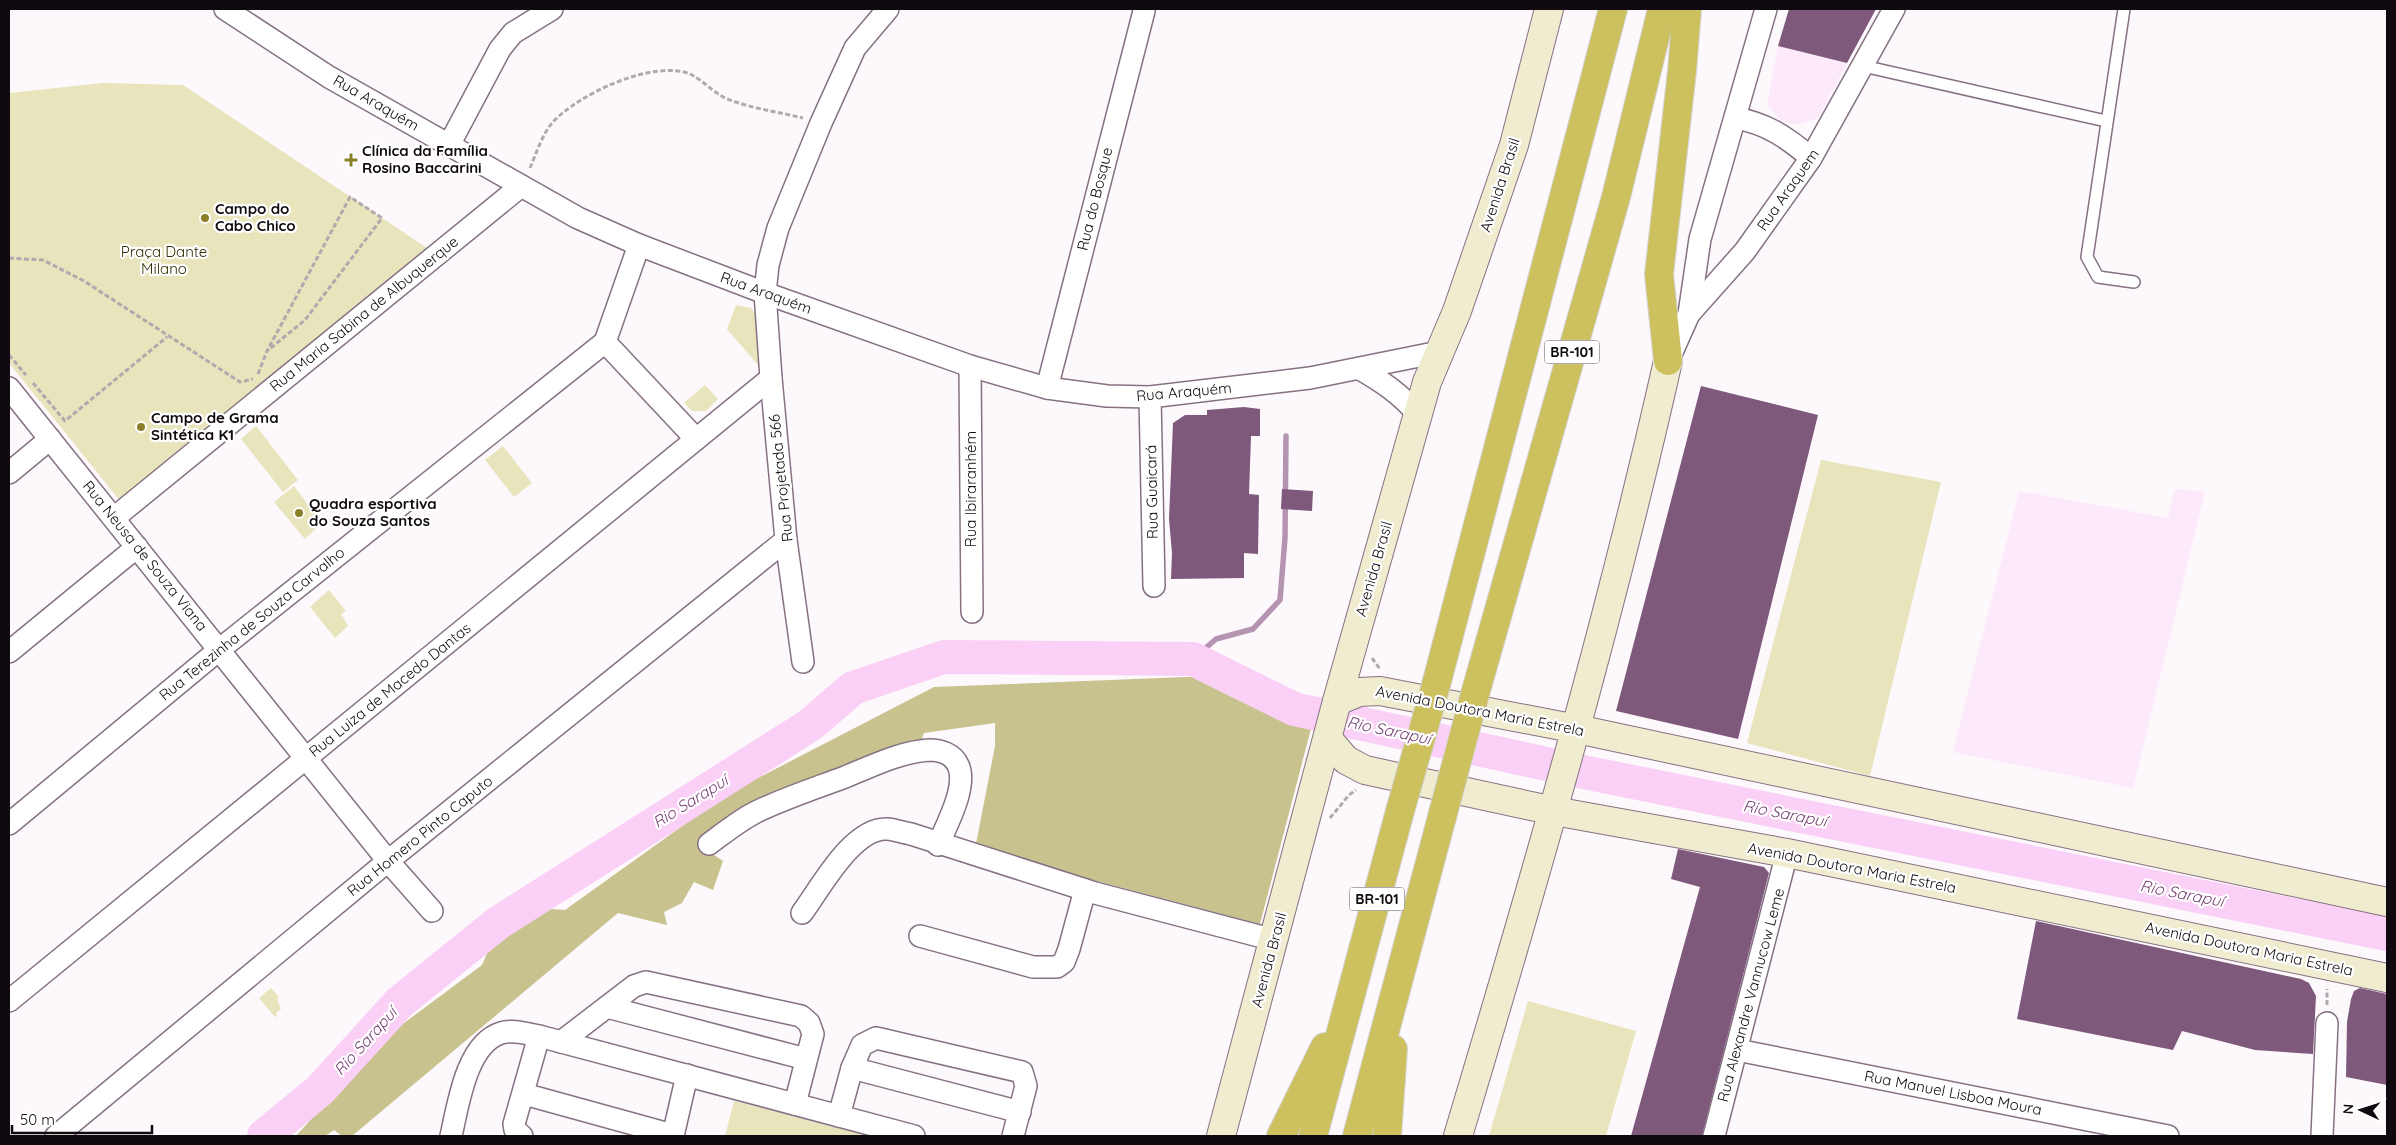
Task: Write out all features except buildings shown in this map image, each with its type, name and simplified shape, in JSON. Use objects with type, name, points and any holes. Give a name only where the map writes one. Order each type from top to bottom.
[{"type":"highway","name":"BR-101","points":[[1313,1136],[1400,811],[1436,685],[1613,9]]},
{"type":"highway","name":"BR-101","points":[[1358,1136],[1442,817],[1616,197],[1662,9]]},
{"type":"highway","points":[[1668,361],[1660,274],[1687,9]]},
{"type":"highway","points":[[1387,1136],[1398,983]]},
{"type":"highway","points":[[1282,1136],[1354,987]]},
{"type":"street","name":"Rua Araquém","points":[[225,9],[329,77],[578,218],[639,245],[765,294],[970,366],[1047,388],[1107,396],[1150,397],[1310,378],[1439,352]]},
{"type":"street","points":[[449,145],[500,49],[513,33],[552,9]]},
{"type":"street","name":"Rua Projetada 566","points":[[803,662],[786,540],[771,378],[765,294],[768,265],[778,228],[821,123],[855,48],[888,9]]},
{"type":"street","name":"Avenida Brasil","points":[[1221,1136],[1336,704],[1418,414],[1439,352],[1457,311],[1514,145],[1549,9]]},
{"type":"street","points":[[1689,314],[1700,240],[1766,9]]},
{"type":"street","name":"Rua Araquem","points":[[1668,361],[1689,314],[1746,251],[1811,158],[1894,9]]},
{"type":"street","name":"Rua do Bosque","points":[[1047,388],[1144,11]]},
{"type":"street","points":[[1735,118],[1753,121],[1773,129],[1811,158]]},
{"type":"street","name":"Rua Maria Sabina de Albuquerque","points":[[114,518],[521,186]]},
{"type":"street","points":[[639,245],[605,342],[696,439]]},
{"type":"street","name":"Rua Terezinha de Souza Carvalho","points":[[9,824],[220,649],[605,342]]},
{"type":"street","points":[[1458,1136],[1557,801],[1642,477],[1668,361]]},
{"type":"street","name":"Rua Ibiraranhém","points":[[970,366],[972,612]]},
{"type":"street","points":[[1360,369],[1393,389],[1418,414]]},
{"type":"street","name":"Rua Luiza de Macedo Dantas","points":[[9,1001],[771,378]]},
{"type":"street","name":"Rua Neusa de Souza Viana","points":[[9,388],[307,757],[388,861],[432,911]]},
{"type":"street","name":"Rua Guaicará","points":[[1150,397],[1154,586]]},
{"type":"street","points":[[9,473],[50,439]]},
{"type":"street","name":"Rua Homero Pinto Caputo","points":[[56,1136],[388,861],[786,540]]},
{"type":"street","points":[[9,652],[138,547]]},
{"type":"street","points":[[1588,685],[1598,714],[1614,737]]},
{"type":"street","name":"Avenida Doutora Maria Estrela","points":[[1336,704],[1359,692],[1380,691],[1573,741],[1614,737],[2387,902]]},
{"type":"street","name":"Avenida Doutora Maria Estrela","points":[[1328,736],[1346,760],[1365,770],[1557,801],[1582,816],[1787,854],[2387,978]]},
{"type":"street","points":[[708,844],[755,813],[782,800],[901,755],[930,750],[943,751],[953,757],[959,766],[961,780],[956,803],[938,844]]},
{"type":"street","points":[[1547,837],[1565,823],[1582,816]]},
{"type":"street","points":[[802,914],[841,857],[857,841],[872,832],[887,829],[911,834],[1085,890],[1274,940]]},
{"type":"street","name":"Rua Alexandre Vannucow Leme","points":[[1714,1136],[1787,854]]},
{"type":"street","points":[[920,936],[1034,967],[1057,967],[1064,962],[1069,949],[1085,890]]},
{"type":"street","points":[[561,1042],[634,986],[646,982],[801,1016],[809,1023],[813,1034],[795,1104]]},
{"type":"street","points":[[607,1007],[806,1058]]},
{"type":"street","points":[[2322,1136],[2327,1023]]},
{"type":"street","points":[[450,1136],[467,1071],[477,1052],[486,1041],[500,1033],[508,1032],[539,1036],[914,1136]]},
{"type":"street","points":[[522,1136],[516,1130],[514,1124],[539,1036]]},
{"type":"street","points":[[839,1116],[852,1068],[862,1045],[876,1038],[1022,1072],[1026,1086],[1013,1136]]},
{"type":"street","name":"Rua Manuel Lisboa Moura","points":[[1737,1050],[2168,1136]]},
{"type":"street","points":[[852,1068],[1020,1112]]},
{"type":"street","points":[[524,1094],[673,1136],[687,1075]]},
{"type":"lane","points":[[2124,9],[2087,257],[2098,277],[2134,282]]},
{"type":"lane","points":[[1863,66],[2106,121]]},
{"type":"path","points":[[521,186],[550,125],[566,108],[593,93],[646,71],[667,70],[691,74],[707,88],[726,98],[821,123]]},
{"type":"path","points":[[9,258],[43,260],[84,281],[240,382],[257,378],[267,351],[350,197],[382,218],[305,320],[267,351]]},
{"type":"path","points":[[9,355],[65,421],[167,337]]},
{"type":"path","points":[[1358,626],[1363,643],[1381,671]]},
{"type":"path","points":[[1328,821],[1349,795],[1386,774]]},
{"type":"path","points":[[2327,1023],[2328,966]]},
{"type":"shaded area","points":[[1778,46],[1847,63],[1818,118],[1794,125],[1781,120],[1767,105]]},
{"type":"shaded area","points":[[2175,489],[2205,492],[2133,788],[1953,752],[2019,491],[2168,518]]},
{"type":"shaded area","points":[[1211,676],[1294,717],[1313,721],[1260,924],[975,849],[995,746],[995,723],[924,733],[920,744],[699,845],[723,861],[713,890],[694,882],[682,903],[664,912],[667,925],[618,913],[352,1136],[342,1136],[334,1130],[325,1136],[296,1136],[384,1038],[482,965],[495,935],[539,908],[565,910],[727,794],[934,687]]},
{"type":"green space","name":"Praça Dante Milano","points":[[103,83],[183,85],[427,248],[121,502],[9,363],[9,93]]},
{"type":"green space","points":[[736,305],[751,308],[756,315],[760,363],[758,365],[727,329]]},
{"type":"green space","points":[[705,385],[718,399],[706,411],[692,411],[684,403]]},
{"type":"green space","points":[[256,426],[298,480],[283,492],[241,439]]},
{"type":"green space","points":[[503,446],[532,483],[514,497],[485,460]]},
{"type":"green space","points":[[1821,460],[1941,482],[1870,776],[1747,743]]},
{"type":"green space","name":"Quadra esportiva do Souza Santos","points":[[294,486],[322,523],[305,539],[274,502]]},
{"type":"green space","points":[[329,590],[346,611],[341,614],[348,626],[335,638],[310,607]]},
{"type":"green space","points":[[271,988],[279,997],[277,999],[281,1009],[276,1013],[277,1016],[275,1017],[259,998]]},
{"type":"green space","points":[[1528,1001],[1636,1031],[1606,1136],[1489,1136]]},
{"type":"green space","points":[[734,1101],[868,1136],[725,1136]]},
{"type":"waterway","name":"Rio Sarapuí","points":[[1193,659],[1216,639],[1253,629],[1280,600],[1285,538],[1286,436]]},
{"type":"waterway","name":"Rio Sarapuí","points":[[264,1136],[320,1090],[400,1002],[498,923],[810,725],[853,688],[944,657],[1193,659],[1294,709],[1588,773],[2387,934]]},
{"type":"place","name":"Clínica da Família Rosino Baccarini","points":[[351,160]]},
{"type":"place","name":"Campo do Cabo Chico","points":[[205,218]]},
{"type":"place","name":"Campo de Grama Sintética K1","points":[[141,427]]},
{"type":"place","name":"Quadra esportiva do Souza Santos","points":[[299,513]]}]
